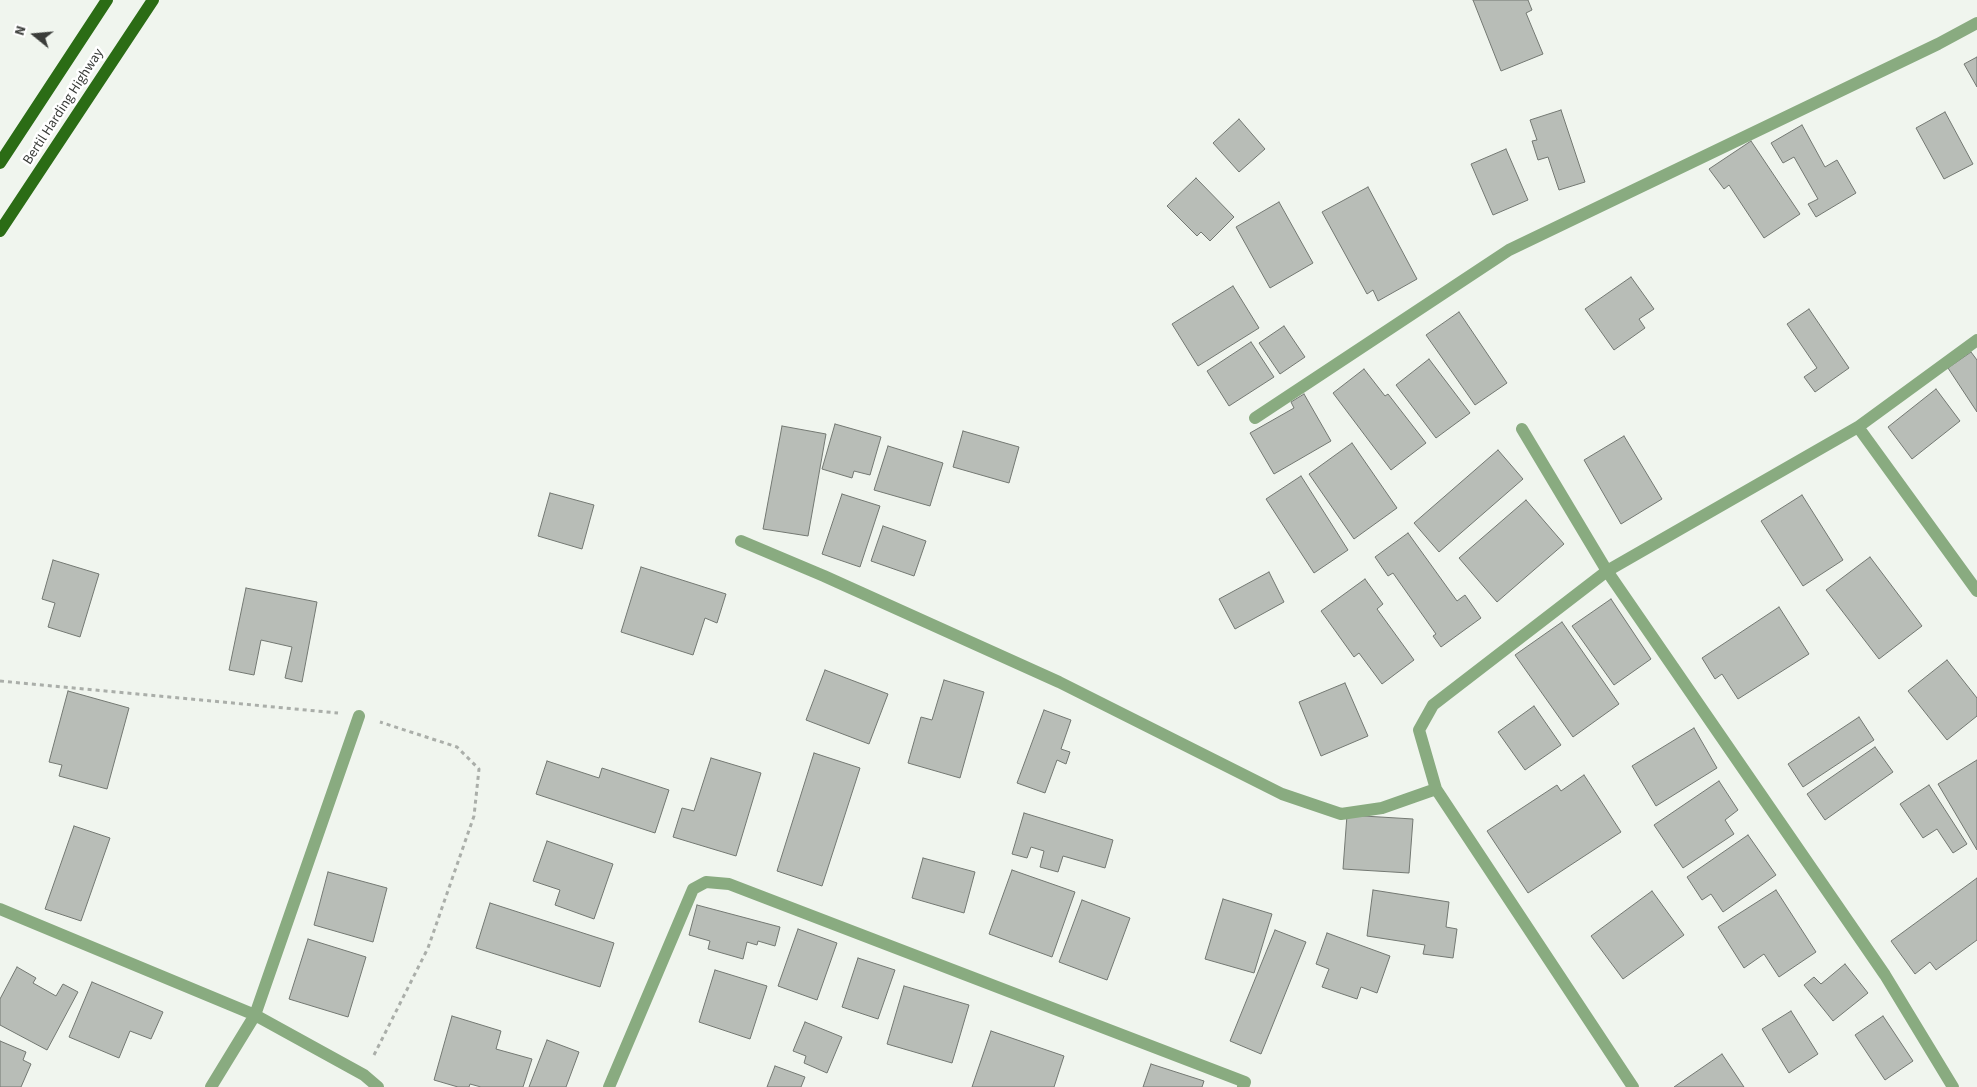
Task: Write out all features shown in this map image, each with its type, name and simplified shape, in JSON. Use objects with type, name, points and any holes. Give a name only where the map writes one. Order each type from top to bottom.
[{"type":"main road","name":"Bertil Harding Highway","points":[[0,163],[107,0]]},
{"type":"main road","name":"Bertil Harding Highway","points":[[0,231],[153,0]]},
{"type":"street","points":[[1254,418],[1509,250],[1938,44],[1977,23]]},
{"type":"street","points":[[1633,1087],[1436,789],[1419,730],[1433,705],[1608,571],[1858,427],[1977,340]]},
{"type":"street","points":[[1858,427],[1977,590]]},
{"type":"street","points":[[1522,429],[1608,571],[1885,975],[1953,1087]]},
{"type":"street","points":[[740,541],[824,576],[1059,682],[1282,794],[1341,814],[1382,808],[1436,789]]},
{"type":"street","points":[[211,1087],[255,1015],[359,716]]},
{"type":"street","points":[[609,1087],[693,889],[706,882],[729,884],[757,894],[1245,1082],[1243,1087]]},
{"type":"street","points":[[0,909],[255,1015],[364,1075],[378,1087]]},
{"type":"path","points":[[0,681],[359,716],[457,747],[479,769],[474,816],[428,948],[364,1075]]},
{"type":"building","points":[[1473,0],[1528,0],[1532,10],[1526,13],[1543,54],[1501,71]]},
{"type":"building","points":[[1977,57],[1977,87],[1964,64]]},
{"type":"building","points":[[1561,110],[1585,182],[1559,190],[1548,157],[1538,160],[1532,141],[1537,140],[1530,120]]},
{"type":"building","points":[[1945,112],[1973,164],[1944,179],[1916,128]]},
{"type":"building","points":[[1239,119],[1265,149],[1239,172],[1213,143]]},
{"type":"building","points":[[1802,125],[1825,167],[1837,160],[1856,193],[1816,217],[1808,204],[1818,199],[1794,157],[1783,163],[1771,143]]},
{"type":"building","points":[[1751,141],[1800,214],[1764,238],[1729,185],[1724,189],[1709,169]]},
{"type":"building","points":[[1506,149],[1528,200],[1493,215],[1471,164]]},
{"type":"building","points":[[1196,178],[1234,217],[1210,241],[1201,232],[1197,236],[1167,206]]},
{"type":"building","points":[[1368,187],[1417,279],[1378,301],[1373,290],[1367,294],[1322,212]]},
{"type":"building","points":[[1279,202],[1313,263],[1270,288],[1236,227]]},
{"type":"building","points":[[1631,277],[1654,309],[1639,319],[1645,328],[1614,350],[1585,309]]},
{"type":"building","points":[[1233,286],[1259,328],[1198,366],[1172,324]]},
{"type":"building","points":[[1809,309],[1849,368],[1815,392],[1804,377],[1817,368],[1787,324]]},
{"type":"building","points":[[1459,312],[1507,383],[1475,405],[1426,335]]},
{"type":"building","points":[[1284,326],[1305,357],[1280,374],[1259,343]]},
{"type":"building","points":[[1251,342],[1274,377],[1229,406],[1207,371]]},
{"type":"building","points":[[1971,352],[1977,360],[1977,412],[1948,368]]},
{"type":"building","points":[[1429,359],[1470,413],[1436,438],[1396,385]]},
{"type":"building","points":[[1364,369],[1385,396],[1388,394],[1426,443],[1391,470],[1333,393]]},
{"type":"building","points":[[1936,389],[1960,421],[1912,459],[1888,427]]},
{"type":"building","points":[[1304,394],[1331,441],[1274,474],[1250,433],[1294,408],[1291,402]]},
{"type":"building","points":[[835,424],[881,437],[870,475],[854,471],[852,478],[822,469]]},
{"type":"building","points":[[782,426],[826,434],[808,536],[763,529]]},
{"type":"building","points":[[963,431],[1019,447],[1009,483],[953,467]]},
{"type":"building","points":[[1624,436],[1662,499],[1621,524],[1584,460]]},
{"type":"building","points":[[1352,443],[1397,508],[1354,539],[1309,474]]},
{"type":"building","points":[[888,446],[943,463],[930,506],[874,490]]},
{"type":"building","points":[[1498,450],[1523,479],[1439,552],[1414,523]]},
{"type":"building","points":[[1301,476],[1348,550],[1314,573],[1266,499]]},
{"type":"building","points":[[550,493],[594,505],[582,549],[538,536]]},
{"type":"building","points":[[842,494],[880,506],[860,567],[822,554]]},
{"type":"building","points":[[1802,495],[1843,560],[1803,586],[1761,521]]},
{"type":"building","points":[[1526,500],[1564,544],[1497,602],[1459,558]]},
{"type":"building","points":[[883,526],[926,541],[914,576],[871,561]]},
{"type":"building","points":[[1408,533],[1457,601],[1465,595],[1481,618],[1441,647],[1433,636],[1436,634],[1393,573],[1388,576],[1375,557]]},
{"type":"building","points":[[1870,557],[1922,626],[1879,659],[1826,590]]},
{"type":"building","points":[[53,560],[99,574],[80,637],[48,627],[55,603],[42,599]]},
{"type":"building","points":[[641,567],[726,594],[717,623],[705,618],[693,655],[621,632]]},
{"type":"building","points":[[1269,572],[1284,602],[1235,629],[1219,599]]},
{"type":"building","points":[[1365,579],[1383,604],[1377,609],[1414,660],[1382,684],[1359,653],[1354,657],[1321,611]]},
{"type":"building","points":[[246,588],[317,602],[302,682],[285,678],[292,647],[261,640],[254,675],[229,670]]},
{"type":"building","points":[[1611,599],[1651,659],[1614,685],[1572,626]]},
{"type":"building","points":[[1779,607],[1809,654],[1738,699],[1722,674],[1715,679],[1702,658]]},
{"type":"building","points":[[1562,622],[1619,704],[1573,737],[1515,655]]},
{"type":"building","points":[[1947,660],[1977,698],[1977,716],[1947,740],[1908,691]]},
{"type":"building","points":[[825,670],[888,694],[869,744],[806,720]]},
{"type":"building","points":[[944,680],[984,692],[960,778],[908,763],[921,717],[932,720]]},
{"type":"building","points":[[1345,683],[1368,736],[1321,756],[1299,702]]},
{"type":"building","points":[[68,691],[129,708],[107,789],[59,776],[62,765],[49,762]]},
{"type":"building","points":[[1534,706],[1561,745],[1525,770],[1498,732]]},
{"type":"building","points":[[1044,710],[1071,720],[1061,749],[1070,752],[1066,764],[1057,760],[1045,793],[1017,783]]},
{"type":"building","points":[[1859,717],[1874,740],[1803,787],[1788,764]]},
{"type":"building","points":[[1694,728],[1717,768],[1656,806],[1632,766]]},
{"type":"building","points":[[1875,747],[1893,772],[1825,820],[1807,794]]},
{"type":"building","points":[[814,753],[860,768],[822,886],[777,871]]},
{"type":"building","points":[[711,758],[761,773],[736,856],[673,837],[682,808],[694,811]]},
{"type":"building","points":[[1977,760],[1977,850],[1938,784]]},
{"type":"building","points":[[547,761],[599,778],[602,768],[669,790],[655,833],[536,794]]},
{"type":"building","points":[[1584,775],[1621,832],[1528,893],[1487,831],[1557,785],[1561,791]]},
{"type":"building","points":[[1719,781],[1738,810],[1725,820],[1734,834],[1683,868],[1654,825]]},
{"type":"building","points":[[1929,785],[1967,844],[1953,853],[1937,829],[1923,838],[1900,804]]},
{"type":"building","points":[[1024,813],[1113,840],[1105,868],[1063,856],[1058,872],[1040,867],[1044,851],[1031,847],[1027,858],[1012,854]]},
{"type":"building","points":[[1347,815],[1413,819],[1409,873],[1343,869]]},
{"type":"building","points":[[74,826],[110,838],[81,921],[45,909]]},
{"type":"building","points":[[1748,835],[1776,875],[1723,912],[1711,894],[1702,900],[1687,877]]},
{"type":"building","points":[[547,841],[613,864],[594,919],[555,905],[560,890],[533,881]]},
{"type":"building","points":[[923,858],[975,872],[964,913],[912,898]]},
{"type":"building","points":[[1012,870],[1075,892],[1052,957],[989,934]]},
{"type":"building","points":[[328,872],[387,888],[373,942],[314,925]]},
{"type":"building","points":[[1977,878],[1977,940],[1936,970],[1930,962],[1915,974],[1891,941]]},
{"type":"building","points":[[1373,890],[1449,902],[1446,927],[1457,929],[1453,958],[1423,954],[1425,945],[1367,936]]},
{"type":"building","points":[[1776,890],[1816,952],[1779,977],[1764,954],[1744,968],[1718,927]]},
{"type":"building","points":[[1652,891],[1684,935],[1623,979],[1591,936]]},
{"type":"building","points":[[1223,899],[1272,914],[1254,973],[1205,959]]},
{"type":"building","points":[[1082,900],[1130,918],[1107,980],[1059,962]]},
{"type":"building","points":[[490,903],[614,943],[600,987],[476,948]]},
{"type":"building","points":[[697,905],[780,927],[775,946],[758,941],[757,945],[747,942],[743,959],[708,949],[710,941],[689,935]]},
{"type":"building","points":[[798,929],[837,943],[817,1000],[778,986]]},
{"type":"building","points":[[1275,930],[1306,942],[1261,1054],[1230,1041]]},
{"type":"building","points":[[1327,933],[1390,956],[1377,993],[1361,987],[1357,999],[1322,987],[1329,969],[1316,964]]},
{"type":"building","points":[[308,939],[366,957],[348,1017],[289,999]]},
{"type":"building","points":[[858,958],[895,970],[878,1019],[842,1007]]},
{"type":"building","points":[[1845,964],[1868,993],[1833,1021],[1804,985],[1814,977],[1821,984]]},
{"type":"building","points":[[17,967],[36,978],[33,983],[56,996],[63,984],[78,992],[47,1050],[0,1025],[0,999]]},
{"type":"building","points":[[715,970],[767,986],[750,1039],[699,1022]]},
{"type":"building","points":[[92,982],[163,1012],[151,1039],[130,1031],[119,1058],[69,1037]]},
{"type":"building","points":[[904,986],[969,1005],[952,1063],[887,1044]]},
{"type":"building","points":[[1791,1011],[1818,1054],[1789,1073],[1762,1029]]},
{"type":"building","points":[[452,1016],[501,1031],[496,1049],[532,1059],[523,1087],[481,1087],[470,1084],[469,1087],[458,1087],[434,1080]]},
{"type":"building","points":[[1883,1016],[1913,1061],[1885,1080],[1855,1035]]},
{"type":"building","points":[[805,1022],[842,1037],[827,1073],[804,1063],[806,1056],[793,1051]]},
{"type":"building","points":[[991,1031],[1064,1056],[1054,1087],[972,1087]]},
{"type":"building","points":[[547,1040],[579,1052],[566,1087],[529,1087]]},
{"type":"building","points":[[0,1041],[26,1052],[23,1060],[31,1064],[21,1087],[0,1087]]},
{"type":"building","points":[[1722,1054],[1744,1087],[1674,1087]]},
{"type":"building","points":[[1151,1064],[1204,1081],[1202,1087],[1143,1087]]},
{"type":"building","points":[[775,1066],[805,1077],[801,1087],[767,1087]]}]
